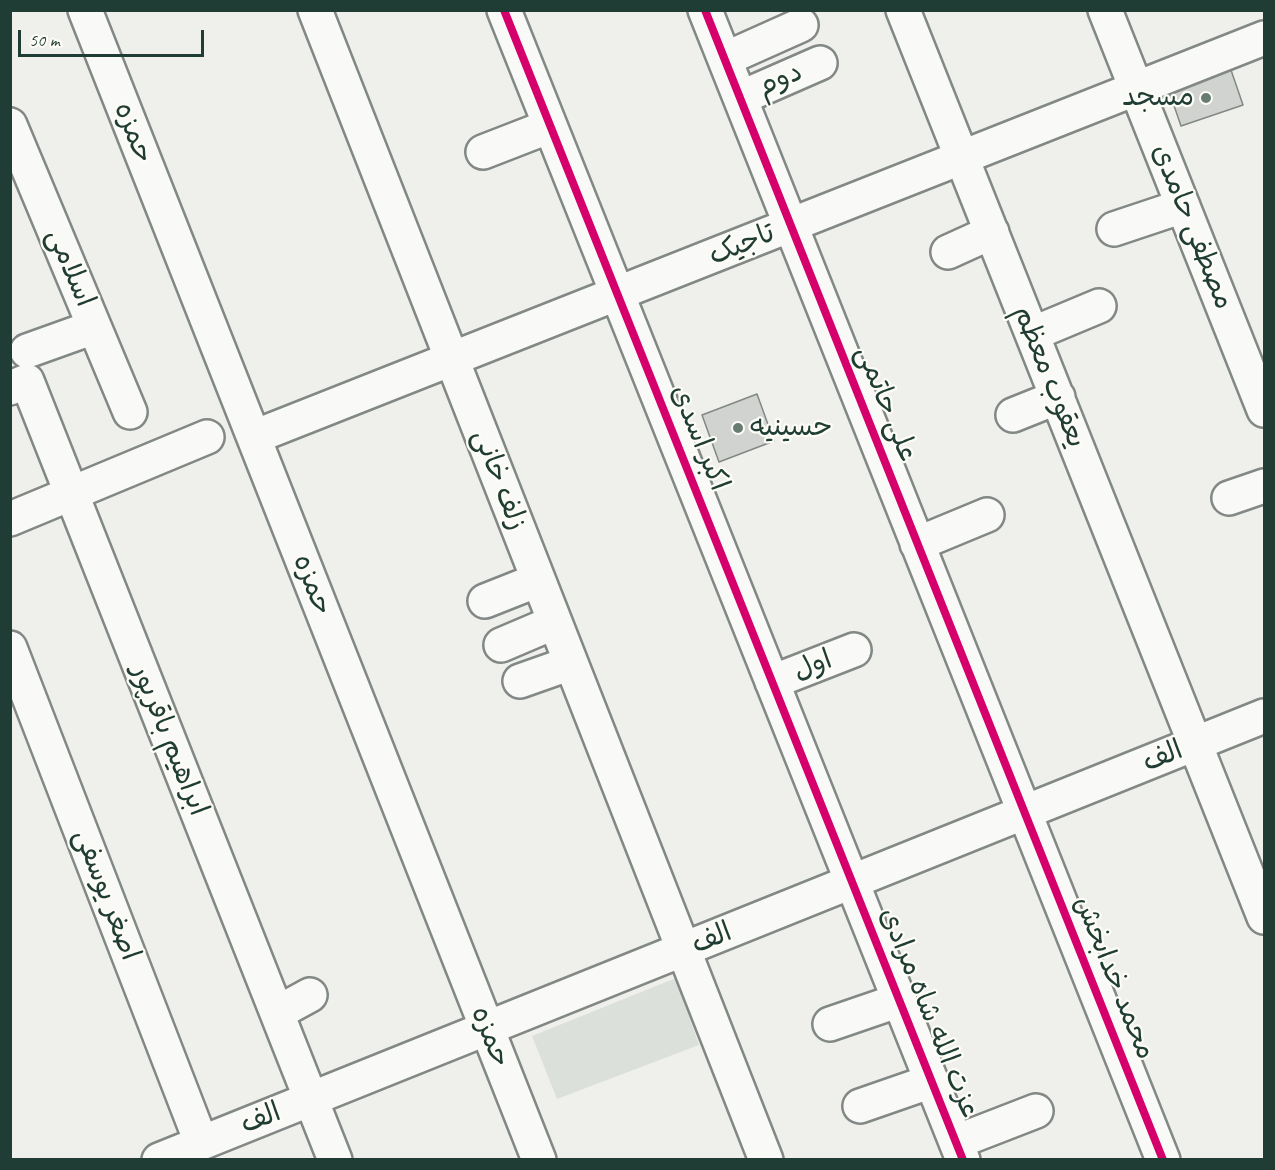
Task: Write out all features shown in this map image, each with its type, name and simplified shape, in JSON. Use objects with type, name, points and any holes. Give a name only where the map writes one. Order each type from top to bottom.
[{"type":"street","name":"حمزه","points":[[85,10],[539,1160]]},
{"type":"street","name":"زلف خانی","points":[[315,10],[766,1160]]},
{"type":"street","name":"اکبر اسدی","points":[[504,10],[852,882]]},
{"type":"street","name":"علی حاتمی","points":[[705,10],[1024,813]]},
{"type":"street","name":"یعقوب معظم","points":[[903,10],[1264,917]]},
{"type":"street","name":"مصطفی حامدی","points":[[1105,10],[1264,410]]},
{"type":"street","points":[[725,59],[801,25]]},
{"type":"street","name":"تاجیک","points":[[254,437],[1264,38]]},
{"type":"street","name":"دوم","points":[[740,98],[820,63]]},
{"type":"street","name":"اسلامی","points":[[10,124],[129,412]]},
{"type":"street","points":[[483,152],[550,126]]},
{"type":"street","points":[[1114,229],[1183,206]]},
{"type":"street","points":[[948,252],[992,232]]},
{"type":"street","points":[[1032,334],[1099,306]]},
{"type":"street","points":[[21,373],[94,327]]},
{"type":"street","name":"ابراهیم باقرپور","points":[[21,373],[72,493],[334,1160]]},
{"type":"street","points":[[1013,415],[1058,398]]},
{"type":"street","points":[[10,519],[207,436]]},
{"type":"street","points":[[1229,498],[1264,486]]},
{"type":"street","points":[[917,544],[987,515]]},
{"type":"street","points":[[485,601],[538,580]]},
{"type":"street","points":[[501,645],[555,622]]},
{"type":"street","name":"اصغر یوسفی","points":[[10,648],[201,1143]]},
{"type":"street","name":"اول","points":[[772,682],[854,650]]},
{"type":"street","points":[[520,681],[571,663]]},
{"type":"street","name":"الف","points":[[159,1160],[1264,716]]},
{"type":"street","name":"محمد خدابخش","points":[[1024,813],[1163,1160]]},
{"type":"street","name":"عزت الله شاه مرادی","points":[[852,882],[960,1151]]},
{"type":"street","points":[[277,1013],[310,995]]},
{"type":"street","points":[[830,1024],[900,1000]]},
{"type":"street","points":[[860,1106],[932,1081]]},
{"type":"street","points":[[960,1151],[1036,1112]]},
{"type":"shaded area","points":[[676,978],[699,1045],[557,1099],[532,1036]]},
{"type":"building","name":"مسجد","points":[[1231,70],[1243,105],[1181,126],[1169,91]]},
{"type":"building","name":"حسینیه","points":[[757,394],[774,441],[719,462],[702,415]]},
{"type":"cycle path","points":[[504,10],[963,1160]]},
{"type":"cycle path","points":[[705,10],[1163,1160]]},
{"type":"place","name":"مسجد","points":[[1206,98]]},
{"type":"place","name":"حسینیه","points":[[738,428]]}]
